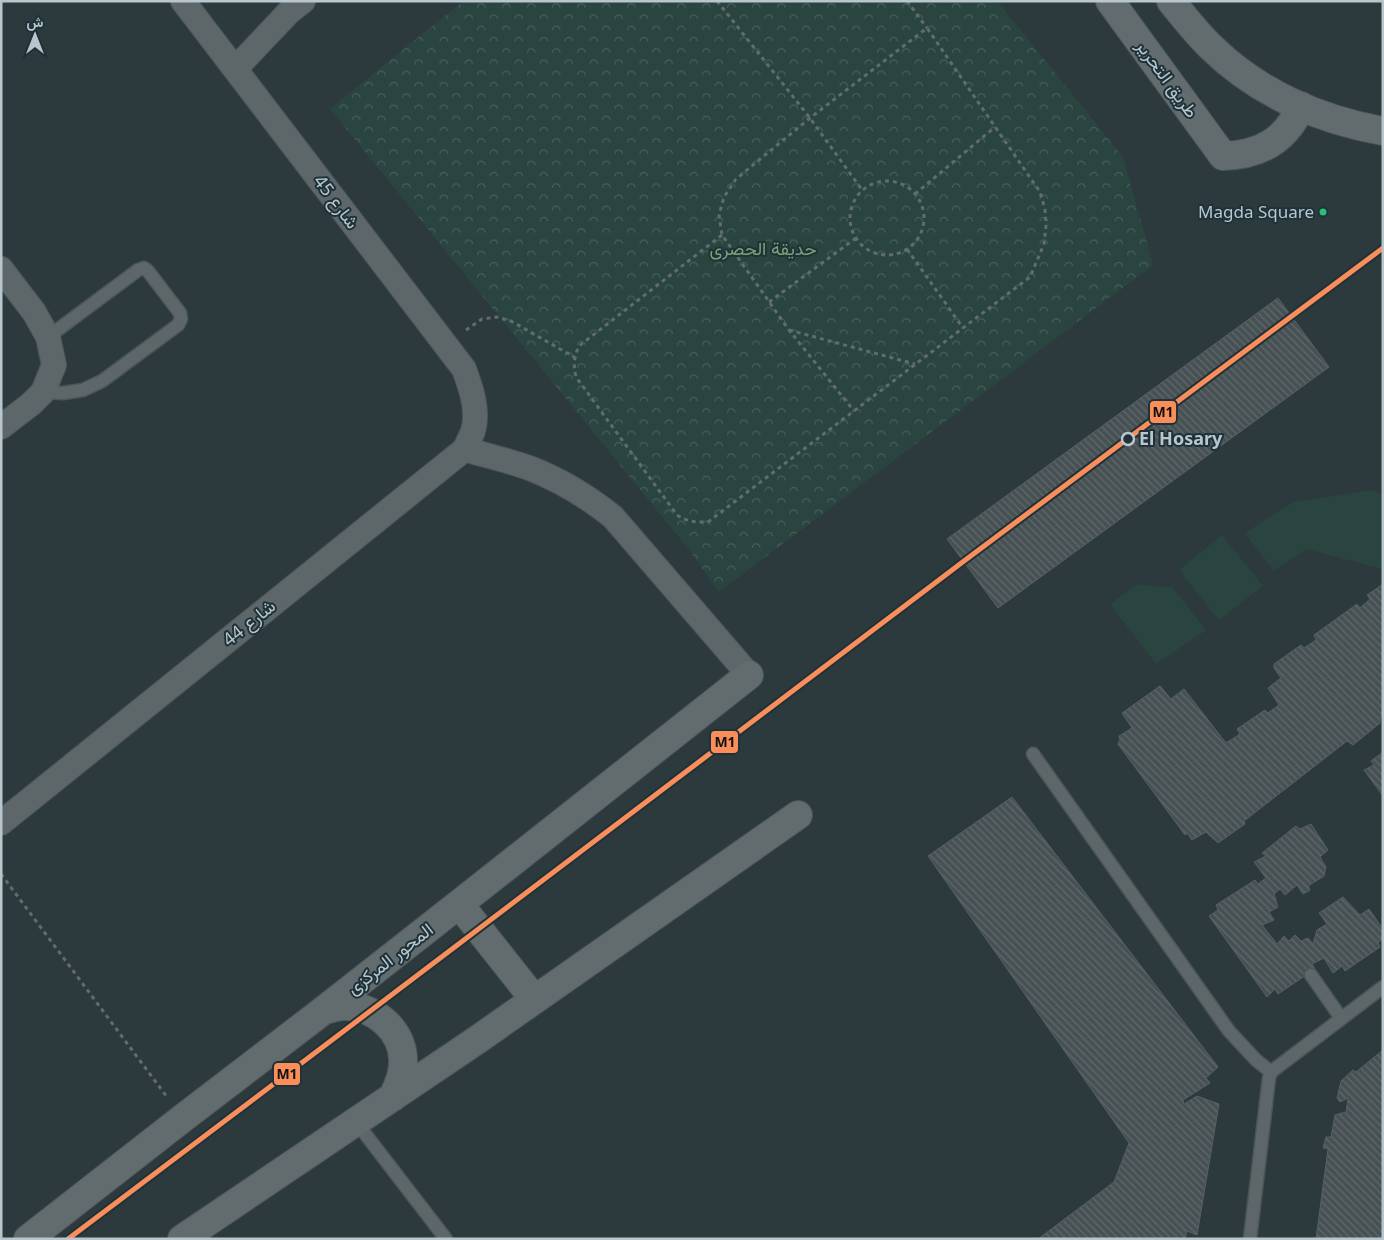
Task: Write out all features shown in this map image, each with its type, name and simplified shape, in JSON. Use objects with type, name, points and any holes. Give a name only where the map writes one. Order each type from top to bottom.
[{"type":"main road","name":"طريق التحرير","points":[[1110,1],[1223,156],[1238,156],[1266,147],[1288,129],[1301,106]]},
{"type":"main road","points":[[1171,1],[1212,48],[1254,82],[1277,95],[1333,119],[1383,131]]},
{"type":"main road","name":"المحور المركزى","points":[[28,1239],[324,1010],[749,675]]},
{"type":"main road","points":[[182,1239],[393,1097],[798,815]]},
{"type":"main road","points":[[459,904],[534,999]]},
{"type":"main road","points":[[324,1010],[342,1006],[361,1008],[378,1015],[391,1028],[400,1044],[404,1062],[401,1080],[393,1097]]},
{"type":"street","name":"شارع 45","points":[[183,1],[464,369],[475,409]]},
{"type":"street","points":[[235,69],[289,12],[303,1]]},
{"type":"street","points":[[1,268],[34,312],[48,337],[54,365],[42,392],[32,404],[1,427]]},
{"type":"street","name":"شارع 44","points":[[1,823],[465,449],[474,429],[475,409]]},
{"type":"street","points":[[465,449],[532,469],[563,483],[588,498],[613,517],[749,675]]},
{"type":"lane","points":[[42,392],[63,393],[83,390],[102,381],[178,325],[181,320],[180,313],[144,268],[138,270],[48,337]]},
{"type":"lane","points":[[1033,754],[1229,1031],[1256,1060],[1271,1072]]},
{"type":"lane","points":[[1311,975],[1342,1018]]},
{"type":"lane","points":[[1250,1239],[1271,1072],[1383,987]]},
{"type":"lane","points":[[356,1122],[446,1239]]},
{"type":"path","points":[[717,1],[810,118],[862,190]]},
{"type":"path","points":[[722,235],[579,346],[574,357],[573,366],[576,377],[677,515],[684,520],[697,522],[708,522],[1030,278],[1044,244],[1045,209],[1040,192],[907,1]]},
{"type":"path","points":[[854,411],[789,330],[722,235],[719,215],[724,197],[736,179],[810,118],[926,28]]},
{"type":"path","points":[[915,194],[995,127]]},
{"type":"path","points":[[895,182],[906,186],[915,194],[921,203],[924,215],[923,226],[911,246],[901,252],[890,255],[878,254],[868,250],[859,243],[853,233],[850,222],[850,210],[862,190],[872,184],[895,182]]},
{"type":"path","points":[[769,302],[856,238]]},
{"type":"path","points":[[907,249],[963,328]]},
{"type":"path","points":[[447,348],[469,327],[482,319],[497,317],[511,321],[574,357]]},
{"type":"path","points":[[789,330],[916,365]]},
{"type":"path","points":[[1,874],[182,1118]]},
{"type":"green space","name":"حديقة الحصرى","points":[[463,1],[997,1],[1123,157],[1153,265],[719,592],[687,547],[330,109]]},
{"type":"green space","points":[[1372,490],[1383,496],[1383,569],[1306,549],[1274,571],[1245,533],[1293,502]]},
{"type":"green space","points":[[1222,535],[1263,586],[1219,620],[1179,570]]},
{"type":"green space","points":[[1137,585],[1172,587],[1206,630],[1156,664],[1110,604]]},
{"type":"building","name":"El Hosary","points":[[1278,298],[1329,367],[998,608],[947,539]]},
{"type":"building","points":[[1383,584],[1383,716],[1380,717],[1380,723],[1353,745],[1347,741],[1244,821],[1245,824],[1218,843],[1206,832],[1192,840],[1187,833],[1185,835],[1118,744],[1119,736],[1132,728],[1122,713],[1160,686],[1171,699],[1184,689],[1226,743],[1240,734],[1237,729],[1265,710],[1268,713],[1279,705],[1268,688],[1281,678],[1274,668],[1274,664],[1301,645],[1304,648],[1316,640],[1314,635],[1357,604],[1360,608],[1370,599],[1367,595]]},
{"type":"building","points":[[1383,752],[1383,796],[1364,770],[1374,765],[1371,761]]},
{"type":"building","points":[[1012,797],[1218,1067],[1206,1078],[1210,1083],[1183,1100],[1184,1104],[1197,1096],[1219,1104],[1197,1235],[1187,1231],[1185,1239],[1038,1239],[1114,1182],[1129,1143],[928,856]]},
{"type":"building","points":[[1311,824],[1328,850],[1320,857],[1326,867],[1324,876],[1308,886],[1310,890],[1303,894],[1297,885],[1285,895],[1280,889],[1274,894],[1278,907],[1269,912],[1274,920],[1262,925],[1277,944],[1284,936],[1289,941],[1295,935],[1301,941],[1308,938],[1313,944],[1317,930],[1327,924],[1319,913],[1343,897],[1360,915],[1369,909],[1383,929],[1383,939],[1378,942],[1380,947],[1345,971],[1342,966],[1333,973],[1324,958],[1312,964],[1315,969],[1278,994],[1275,989],[1267,997],[1209,916],[1218,910],[1216,905],[1255,880],[1258,884],[1266,878],[1254,862],[1266,856],[1262,853],[1296,826],[1300,829]]},
{"type":"building","points":[[1383,1050],[1383,1239],[1316,1239],[1328,1149],[1323,1148],[1326,1137],[1331,1137],[1335,1115],[1346,1112],[1348,1098],[1340,1102],[1337,1098],[1341,1081],[1353,1070],[1356,1072]]},
{"type":"transit line","name":"M1","points":[[68,1239],[964,561],[1383,248]]},
{"type":"place","name":"Magda Square","points":[[1323,212]]},
{"type":"place","name":"El Hosary","points":[[1128,439]]}]
